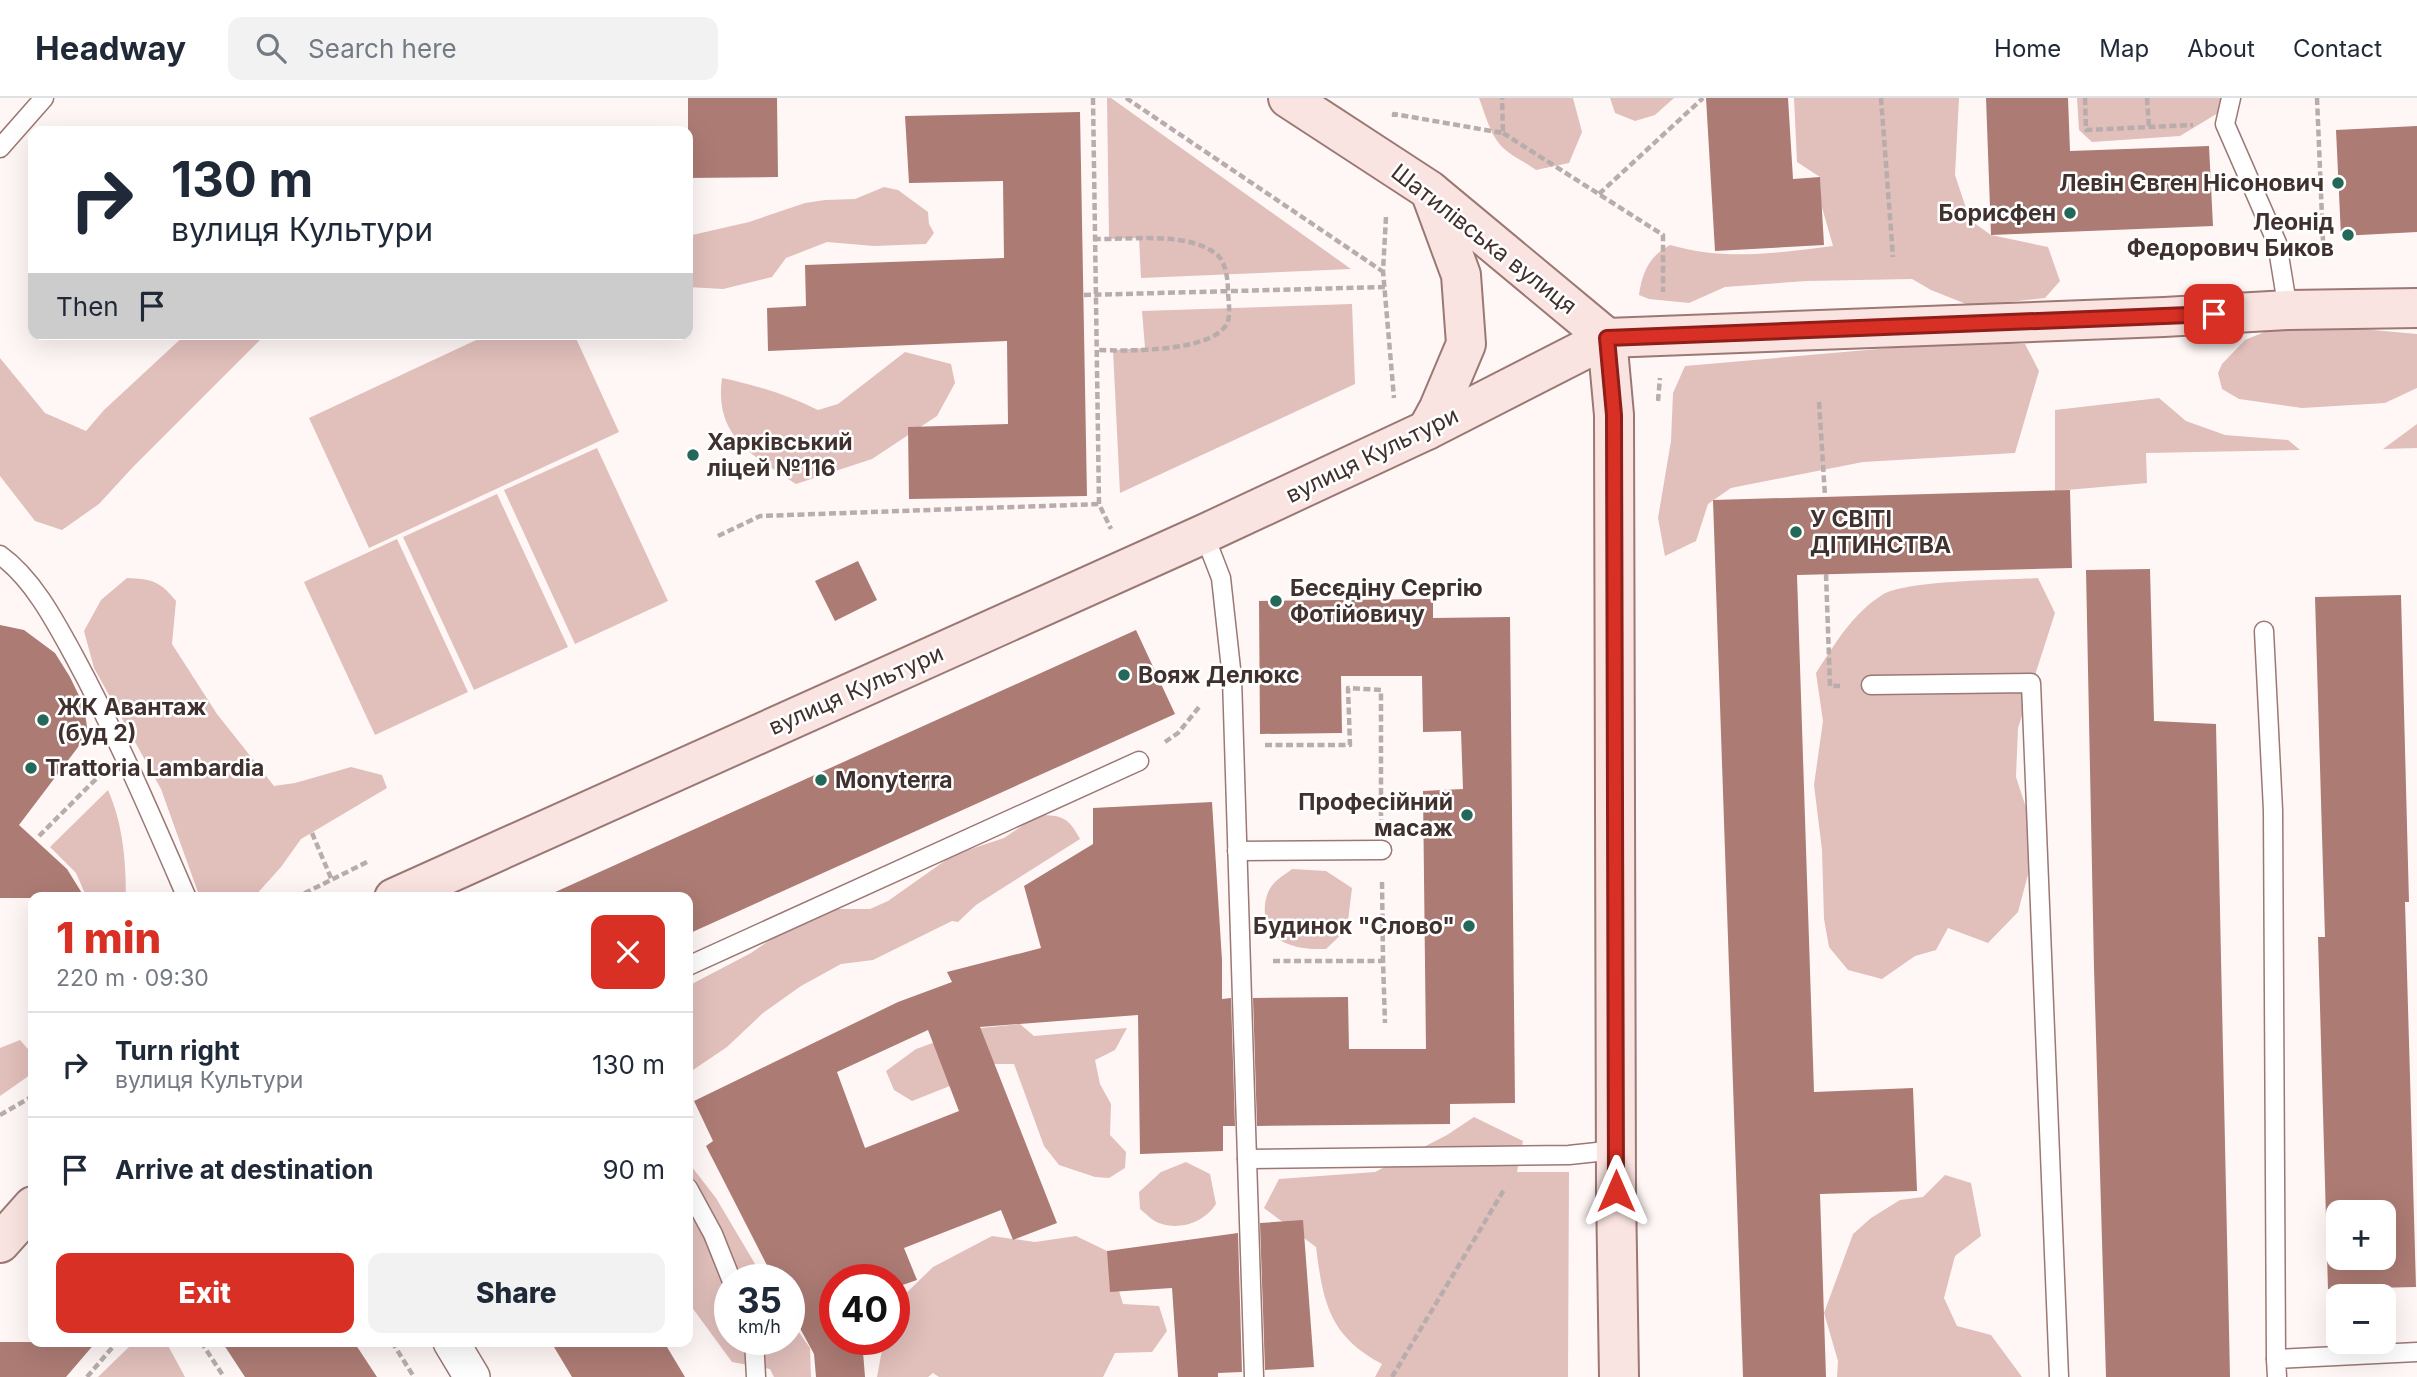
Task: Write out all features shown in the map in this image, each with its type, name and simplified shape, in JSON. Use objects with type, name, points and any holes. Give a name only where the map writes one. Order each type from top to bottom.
[{"type":"street","name":"Шатилівська вулиця","points":[[1288,98],[1429,190],[1607,338]]},
{"type":"street","points":[[1427,430],[1440,408],[1466,344],[1461,275],[1429,190]]},
{"type":"street","name":"вулиця Культури","points":[[407,892],[1204,534],[1427,430],[1607,338],[2288,310],[2417,308]]},
{"type":"street","points":[[1607,338],[1614,428],[1619,1377]]},
{"type":"street","points":[[0,1243],[28,1212]]},
{"type":"street","points":[[454,1347],[472,1377]]},
{"type":"lane","points":[[0,148],[44,98]]},
{"type":"lane","points":[[2231,98],[2225,124],[2277,243],[2288,310]]},
{"type":"lane","points":[[1204,534],[1221,578],[1236,746],[1254,1377]]},
{"type":"lane","points":[[0,555],[15,566],[55,623],[104,711],[184,892]]},
{"type":"lane","points":[[2264,631],[2273,810],[2277,1368],[2417,1352]]},
{"type":"lane","points":[[1871,685],[2031,683],[2059,1377]]},
{"type":"lane","points":[[693,964],[1139,761]]},
{"type":"lane","points":[[1237,851],[1381,850]]},
{"type":"lane","points":[[1247,1159],[1569,1154],[1616,1150]]},
{"type":"lane","points":[[693,1197],[713,1234],[725,1264]]},
{"type":"lane","points":[[754,1355],[755,1377]]},
{"type":"path","points":[[1093,98],[1099,504],[1111,528],[1123,523]]},
{"type":"path","points":[[1126,98],[1383,271]]},
{"type":"path","points":[[1502,98],[1503,133]]},
{"type":"path","points":[[1599,194],[1703,98]]},
{"type":"path","points":[[1881,98],[1894,257]]},
{"type":"path","points":[[2085,98],[2086,130],[2225,124]]},
{"type":"path","points":[[2147,98],[2149,128]]},
{"type":"path","points":[[2317,98],[2323,241]]},
{"type":"path","points":[[1394,114],[1503,133],[1663,234],[1663,270]]},
{"type":"path","points":[[1382,405],[1394,399],[1383,271],[1386,218]]},
{"type":"path","points":[[1094,239],[1139,237],[1196,245],[1216,254],[1220,259],[1225,269],[1228,292],[1228,320],[1217,333],[1203,342],[1172,347],[1096,350]]},
{"type":"path","points":[[1084,295],[1385,287]]},
{"type":"path","points":[[1819,402],[1825,496]]},
{"type":"path","points":[[718,536],[760,516],[1099,504]]},
{"type":"path","points":[[1826,574],[1830,686],[1871,685]]},
{"type":"path","points":[[1139,761],[1178,733],[1224,678],[1230,663]]},
{"type":"path","points":[[1236,746],[1350,745],[1348,688],[1381,690],[1385,1023]]},
{"type":"path","points":[[39,836],[104,770]]},
{"type":"path","points":[[312,833],[331,878]]},
{"type":"path","points":[[306,892],[381,856]]},
{"type":"path","points":[[1241,961],[1383,961]]},
{"type":"path","points":[[0,1115],[28,1099]]},
{"type":"path","points":[[1392,1377],[1504,1188],[1517,1189]]},
{"type":"path","points":[[87,1377],[113,1347]]},
{"type":"path","points":[[204,1347],[224,1377]]},
{"type":"path","points":[[395,1347],[414,1377]]},
{"type":"shaded area","points":[[1107,98],[1111,98],[1351,269],[1141,278],[1139,238],[1109,239]]},
{"type":"shaded area","points":[[1479,98],[1573,98],[1582,132],[1569,163],[1536,170],[1511,154],[1493,134]]},
{"type":"shaded area","points":[[1610,98],[1674,98],[1655,115],[1635,121],[1615,113]]},
{"type":"shaded area","points":[[1794,98],[1959,98],[1955,175],[1970,220],[1991,235],[2048,247],[2060,281],[2045,298],[1971,306],[1912,279],[1806,281],[1725,287],[1689,303],[1649,299],[1639,295],[1648,266],[1657,254],[1670,245],[1731,254],[1771,253],[1833,246],[1821,204],[1820,177],[1797,162]]},
{"type":"shaded area","points":[[2077,98],[2221,98],[2218,113],[2180,136],[2092,142],[2079,130]]},
{"type":"shaded area","points":[[884,187],[898,190],[928,212],[929,224],[934,233],[926,244],[874,246],[827,242],[786,258],[772,277],[723,289],[693,287],[693,235],[749,222],[805,203],[855,199]]},
{"type":"shaded area","points":[[1352,304],[1355,384],[1120,493],[1113,350],[1145,348],[1142,311]]},
{"type":"shaded area","points":[[2274,328],[2351,328],[2417,334],[2417,388],[2385,403],[2302,408],[2239,399],[2222,389],[2218,373],[2222,364],[2245,340]]},
{"type":"shaded area","points":[[180,340],[260,340],[99,504],[62,530],[35,521],[0,476],[0,358],[45,413],[86,431],[104,410]]},
{"type":"shaded area","points":[[476,340],[577,340],[619,432],[369,548],[309,418]]},
{"type":"shaded area","points":[[1970,341],[2025,344],[2039,371],[2015,453],[1863,462],[1731,488],[1708,504],[1696,541],[1665,556],[1658,518],[1671,441],[1673,393],[1685,366]]},
{"type":"shaded area","points":[[905,352],[951,364],[955,383],[937,416],[872,459],[796,484],[765,464],[740,443],[724,416],[721,399],[722,378],[771,391],[818,410],[838,404]]},
{"type":"shaded area","points":[[2159,398],[2186,421],[2225,435],[2288,440],[2300,450],[2146,453],[2147,483],[2055,491],[2055,410]]},
{"type":"shaded area","points":[[2417,424],[2417,448],[2383,449]]},
{"type":"shaded area","points":[[597,448],[668,601],[575,644],[504,490]]},
{"type":"shaded area","points":[[497,494],[568,647],[474,690],[403,537]]},
{"type":"shaded area","points":[[397,539],[468,692],[375,735],[304,582]]},
{"type":"shaded area","points":[[127,578],[155,582],[165,589],[176,601],[172,644],[217,714],[274,786],[295,783],[351,767],[382,775],[387,788],[301,839],[258,892],[198,892],[161,789],[94,668],[84,631],[101,600]]},
{"type":"shaded area","points":[[2038,578],[2055,613],[2018,728],[2016,777],[2037,841],[2018,912],[1988,943],[1948,928],[1936,950],[1915,956],[1882,979],[1848,970],[1829,947],[1824,919],[1822,850],[1814,785],[1823,721],[1816,673],[1853,620],[1882,595],[1912,586]]},
{"type":"shaded area","points":[[108,790],[123,843],[126,892],[84,892],[76,873],[50,847]]},
{"type":"shaded area","points":[[1038,815],[1064,819],[1080,839],[976,905],[958,922],[952,921],[873,960],[841,964],[801,986],[763,1013],[727,1047],[693,1070],[693,983],[751,953],[790,926],[831,909],[870,909],[888,901],[953,855],[1004,838]]},
{"type":"shaded area","points":[[1292,869],[1326,871],[1352,888],[1347,929],[1326,949],[1287,944],[1272,933],[1267,924],[1265,911],[1268,893],[1275,882]]},
{"type":"shaded area","points":[[1020,1024],[1034,1036],[1127,1028],[1115,1050],[1095,1060],[1100,1084],[1111,1104],[1110,1135],[1126,1152],[1125,1168],[1109,1178],[1095,1177],[1059,1165],[1044,1146],[1014,1064],[987,1064],[955,1084],[912,1101],[894,1090],[886,1071],[916,1049],[972,1029]]},
{"type":"shaded area","points":[[20,1040],[28,1049],[28,1076],[0,1096],[0,1048]]},
{"type":"shaded area","points":[[1474,1117],[1523,1141],[1517,1172],[1569,1172],[1568,1377],[1375,1377],[1382,1364],[1350,1342],[1332,1316],[1322,1285],[1316,1247],[1264,1208],[1279,1179],[1375,1172],[1447,1135]]},
{"type":"shaded area","points":[[1186,1162],[1210,1174],[1216,1204],[1205,1216],[1191,1223],[1175,1226],[1157,1222],[1140,1209],[1139,1192],[1161,1172]]},
{"type":"shaded area","points":[[693,1168],[716,1198],[755,1264],[714,1264],[714,1337],[693,1309]]},
{"type":"shaded area","points":[[1945,1175],[1971,1183],[1981,1236],[1955,1256],[1944,1298],[1957,1326],[1991,1335],[2022,1377],[1837,1377],[1838,1361],[1824,1313],[1853,1234],[1871,1218],[1900,1200],[1923,1197]]},
{"type":"shaded area","points":[[992,1236],[1035,1242],[1076,1236],[1107,1251],[1123,1304],[1159,1306],[1167,1331],[1152,1352],[1115,1353],[1103,1377],[939,1377],[933,1373],[928,1377],[877,1377],[881,1355],[910,1355],[910,1289],[933,1267]]},
{"type":"shaded area","points":[[805,1341],[810,1348],[811,1377],[774,1377],[770,1369],[732,1362],[727,1355],[805,1355]]},
{"type":"shaded area","points":[[129,1347],[169,1347],[185,1377],[98,1377]]},
{"type":"building","points":[[688,98],[777,98],[778,177],[693,178],[693,126],[688,126]]},
{"type":"building","points":[[1706,98],[1788,98],[1793,179],[1820,177],[1824,245],[1715,251]]},
{"type":"building","points":[[1986,98],[2068,98],[2070,151],[2209,146],[2213,226],[1991,235]]},
{"type":"building","points":[[1080,112],[1087,496],[909,499],[908,427],[1008,424],[1007,341],[768,351],[767,308],[806,306],[805,265],[1004,258],[1003,181],[909,183],[905,116]]},
{"type":"building","points":[[2417,126],[2417,232],[2341,236],[2336,130]]},
{"type":"building","points":[[2070,490],[2072,568],[1797,575],[1814,1092],[1913,1088],[1917,1191],[1820,1194],[1826,1377],[1743,1377],[1713,500]]},
{"type":"building","points":[[858,561],[877,600],[835,621],[815,581]]},
{"type":"building","points":[[2150,569],[2154,721],[2216,724],[2230,1377],[2106,1377],[2086,570]]},
{"type":"building","points":[[2401,595],[2409,902],[2405,902],[2416,1287],[2396,1287],[2396,1284],[2328,1284],[2327,1270],[2396,1270],[2396,1200],[2326,1200],[2326,1219],[2318,937],[2325,937],[2315,597]]},
{"type":"building","name":"Будинок \"Слово\"","points":[[1433,599],[1433,618],[1510,617],[1515,1103],[1450,1104],[1450,1124],[1257,1126],[1253,998],[1348,997],[1349,1049],[1426,1049],[1423,791],[1463,789],[1461,731],[1423,732],[1422,676],[1341,676],[1342,733],[1260,734],[1259,601]]},
{"type":"building","name":"ЖК Авантаж (буд 2)","points":[[0,625],[24,630],[55,653],[84,706],[88,734],[19,825],[67,869],[81,892],[28,892],[28,898],[0,898]]},
{"type":"building","points":[[1136,630],[1175,714],[693,932],[693,892],[555,892]]},
{"type":"building","points":[[1212,802],[1222,999],[1231,998],[1235,1126],[1223,1126],[1223,1151],[1140,1154],[1138,1015],[980,1027],[1057,1223],[1013,1240],[1001,1210],[904,1248],[917,1280],[910,1282],[910,1264],[819,1264],[819,1355],[863,1355],[865,1377],[816,1377],[814,1354],[805,1337],[805,1264],[766,1264],[706,1146],[713,1141],[694,1101],[898,1002],[952,982],[947,972],[1041,948],[1024,886],[1093,844],[1093,808]],"holes":[[[928,1030],[959,1111],[865,1148],[837,1072]]]},
{"type":"building","points":[[1303,1220],[1314,1367],[1265,1370],[1260,1223]]},
{"type":"building","points":[[1238,1233],[1242,1372],[1218,1373],[1218,1377],[1178,1377],[1172,1288],[1110,1292],[1107,1251]]},
{"type":"building","points":[[0,1342],[28,1342],[28,1347],[92,1347],[66,1377],[0,1377]]},
{"type":"building","points":[[225,1347],[357,1347],[377,1377],[245,1377]]},
{"type":"building","points":[[554,1347],[667,1347],[685,1377],[572,1377]]},
{"type":"place","name":"Левін Євген Нісонович","points":[[2338,183]]},
{"type":"place","name":"Борисфен","points":[[2070,213]]},
{"type":"place","name":"Леонід Федорович Биков","points":[[2348,235]]},
{"type":"place","name":"Харківський ліцей №116","points":[[693,455]]},
{"type":"place","name":"У СВІТІ ДІТИНСТВА","points":[[1796,532]]},
{"type":"place","name":"Бесєдіну Сергію Фотійовичу","points":[[1276,601]]},
{"type":"place","name":"Вояж Делюкс","points":[[1124,675]]},
{"type":"place","name":"ЖК Авантаж (буд 2)","points":[[43,720]]},
{"type":"place","name":"Trattoria Lambardia","points":[[31,768]]},
{"type":"place","name":"Monyterra","points":[[821,780]]},
{"type":"place","name":"Професійний масаж","points":[[1467,815]]},
{"type":"place","name":"Будинок \"Слово\"","points":[[1469,926]]},
{"type":"route","points":[[1616,1191],[1614,415],[1607,338],[2214,314]]}]
